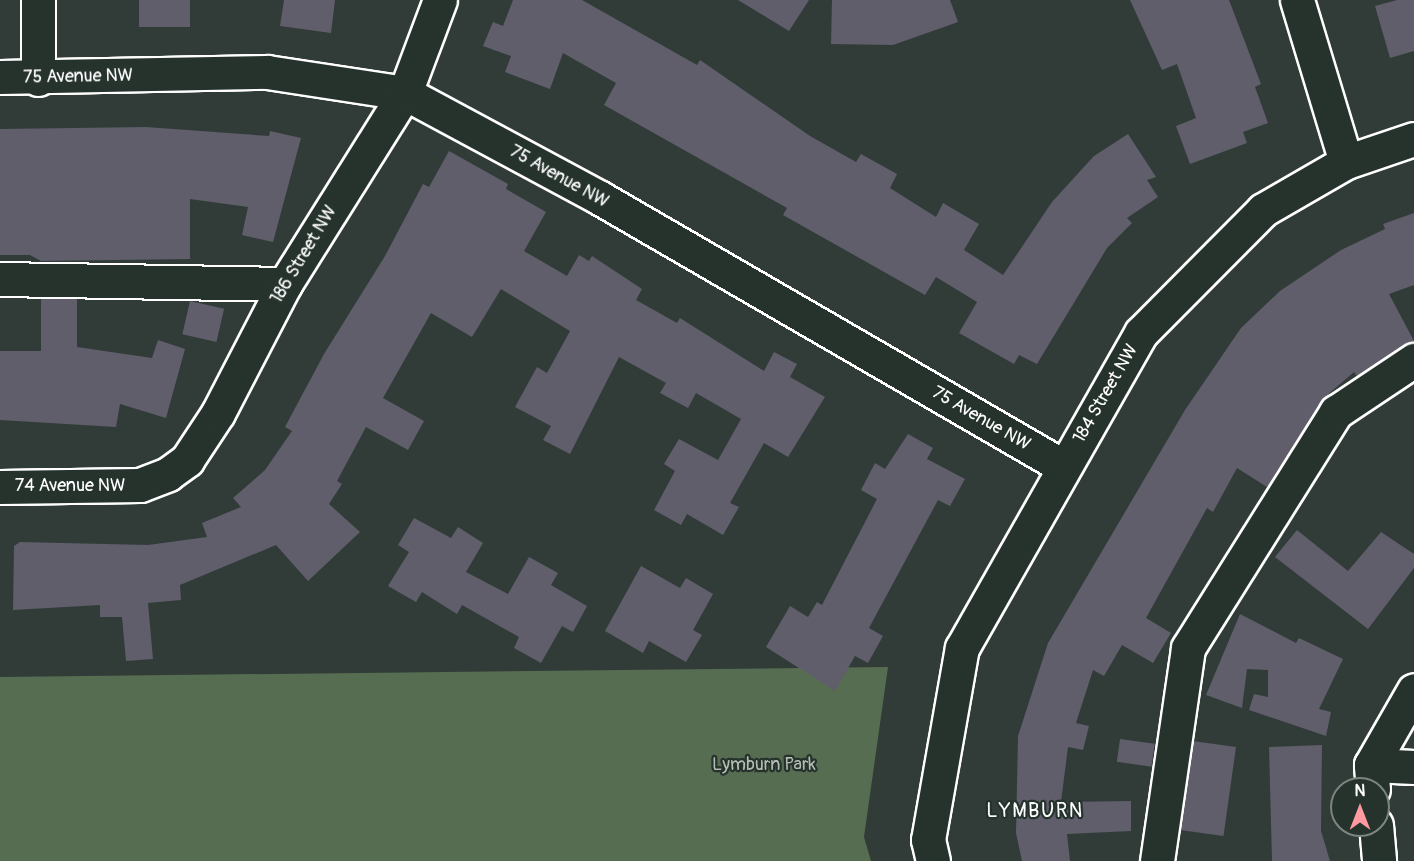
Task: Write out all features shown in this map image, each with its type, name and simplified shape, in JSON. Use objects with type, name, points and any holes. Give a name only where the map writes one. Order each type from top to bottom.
[{"type":"street","points":[[38,0],[38,79]]},
{"type":"street","name":"186 Street NW","points":[[140,486],[168,474],[186,460],[218,413],[285,284],[405,93],[440,0]]},
{"type":"street","points":[[1298,0],[1346,162]]},
{"type":"street","name":"75 Avenue NW","points":[[0,77],[38,79],[267,72],[405,93],[600,198],[1064,467]]},
{"type":"street","name":"184 Street NW","points":[[933,861],[928,840],[962,648],[1141,333],[1263,210],[1346,162],[1414,139]]},
{"type":"street","points":[[0,279],[285,284]]},
{"type":"street","points":[[1157,861],[1188,648],[1336,412],[1414,360]]},
{"type":"street","name":"74 Avenue NW","points":[[0,487],[140,486]]},
{"type":"street","points":[[1372,777],[1414,690]]},
{"type":"street","points":[[1372,777],[1414,767]]},
{"type":"street","points":[[1377,837],[1379,861]]},
{"type":"green space","name":"Lymburn Park","points":[[888,667],[864,837],[871,861],[0,861],[0,677]]},
{"type":"building","points":[[139,0],[190,0],[190,27],[139,27]]},
{"type":"building","points":[[284,0],[335,0],[331,33],[280,26]]},
{"type":"building","points":[[513,0],[582,0],[697,65],[700,60],[810,136],[856,162],[861,154],[897,174],[890,188],[936,217],[943,203],[979,224],[964,250],[1003,275],[1052,202],[1094,156],[1128,134],[1156,177],[1147,180],[1158,197],[1127,218],[1132,223],[1107,248],[1037,364],[1019,355],[1014,364],[959,333],[977,302],[936,277],[925,295],[783,215],[787,208],[604,105],[616,83],[563,53],[550,89],[505,72],[511,56],[483,46],[493,22],[503,26]]},
{"type":"building","points":[[738,0],[809,0],[789,31]]},
{"type":"building","points":[[832,0],[950,0],[958,22],[893,45],[831,44]]},
{"type":"building","points":[[1130,0],[1229,0],[1261,84],[1255,87],[1268,123],[1243,132],[1247,143],[1190,164],[1176,126],[1196,118],[1177,64],[1162,70]]},
{"type":"building","points":[[1397,0],[1414,0],[1414,51],[1390,58],[1375,6]]},
{"type":"building","points":[[146,127],[269,136],[270,131],[301,138],[273,242],[242,235],[248,207],[190,199],[190,259],[41,261],[30,255],[0,255],[0,129]]},
{"type":"building","points":[[449,151],[508,184],[506,189],[546,212],[524,251],[567,276],[579,255],[589,261],[592,256],[642,289],[636,300],[677,323],[680,318],[764,371],[774,352],[797,364],[790,377],[825,397],[788,457],[764,443],[730,503],[739,507],[723,535],[687,514],[681,525],[654,510],[675,471],[664,464],[679,439],[718,460],[741,419],[696,393],[688,408],[660,393],[666,383],[619,357],[570,454],[543,440],[551,426],[515,407],[537,367],[547,373],[570,331],[501,289],[472,337],[431,313],[383,398],[424,421],[408,450],[366,427],[337,481],[342,484],[329,504],[360,532],[308,581],[276,545],[180,585],[181,600],[148,603],[153,659],[126,661],[122,617],[100,617],[100,605],[13,610],[14,546],[20,542],[148,545],[207,537],[202,523],[241,507],[233,498],[265,470],[292,431],[285,427],[324,354],[385,256],[423,184],[429,187]]},
{"type":"building","points":[[1414,213],[1414,285],[1389,294],[1414,341],[1357,376],[1354,372],[1325,397],[1267,487],[1237,468],[1213,512],[1207,508],[1146,618],[1171,633],[1153,663],[1122,645],[1104,676],[1093,670],[1076,723],[1089,726],[1083,750],[1068,747],[1061,802],[1131,801],[1131,831],[1067,834],[1070,861],[1022,861],[1016,833],[1018,736],[1048,643],[1185,410],[1241,328],[1280,291],[1341,250],[1385,229],[1383,224]]},
{"type":"building","points":[[41,298],[77,299],[77,347],[152,358],[158,340],[185,349],[166,418],[120,404],[116,427],[0,420],[0,351],[41,351]]},
{"type":"building","points":[[190,301],[224,309],[216,342],[182,334]]},
{"type":"building","points":[[908,434],[933,448],[927,459],[965,479],[950,506],[938,500],[869,628],[883,636],[868,663],[855,656],[835,691],[766,647],[790,606],[808,617],[817,602],[822,605],[877,499],[861,490],[875,463],[885,469]]},
{"type":"building","points":[[414,518],[451,538],[458,527],[483,543],[466,572],[508,594],[529,557],[558,573],[551,585],[587,606],[573,632],[562,626],[541,663],[514,648],[519,637],[462,605],[457,614],[422,592],[416,602],[388,586],[409,552],[398,545]]},
{"type":"building","points":[[1297,530],[1348,571],[1381,532],[1414,554],[1414,568],[1368,629],[1275,557]]},
{"type":"building","points":[[641,566],[680,588],[686,578],[713,594],[693,630],[702,635],[686,662],[649,641],[643,653],[605,631]]},
{"type":"building","points":[[1240,614],[1296,643],[1299,638],[1343,659],[1319,709],[1331,712],[1326,736],[1249,710],[1254,694],[1268,697],[1268,670],[1247,669],[1242,708],[1206,695]]},
{"type":"building","points":[[1120,739],[1155,744],[1151,767],[1117,762]]},
{"type":"building","points":[[1192,741],[1236,747],[1223,836],[1180,830]]},
{"type":"building","points":[[1322,745],[1321,831],[1330,861],[1272,861],[1269,747]]},
{"type":"district","name":"LYMBURN","points":[[1035,810]]}]
